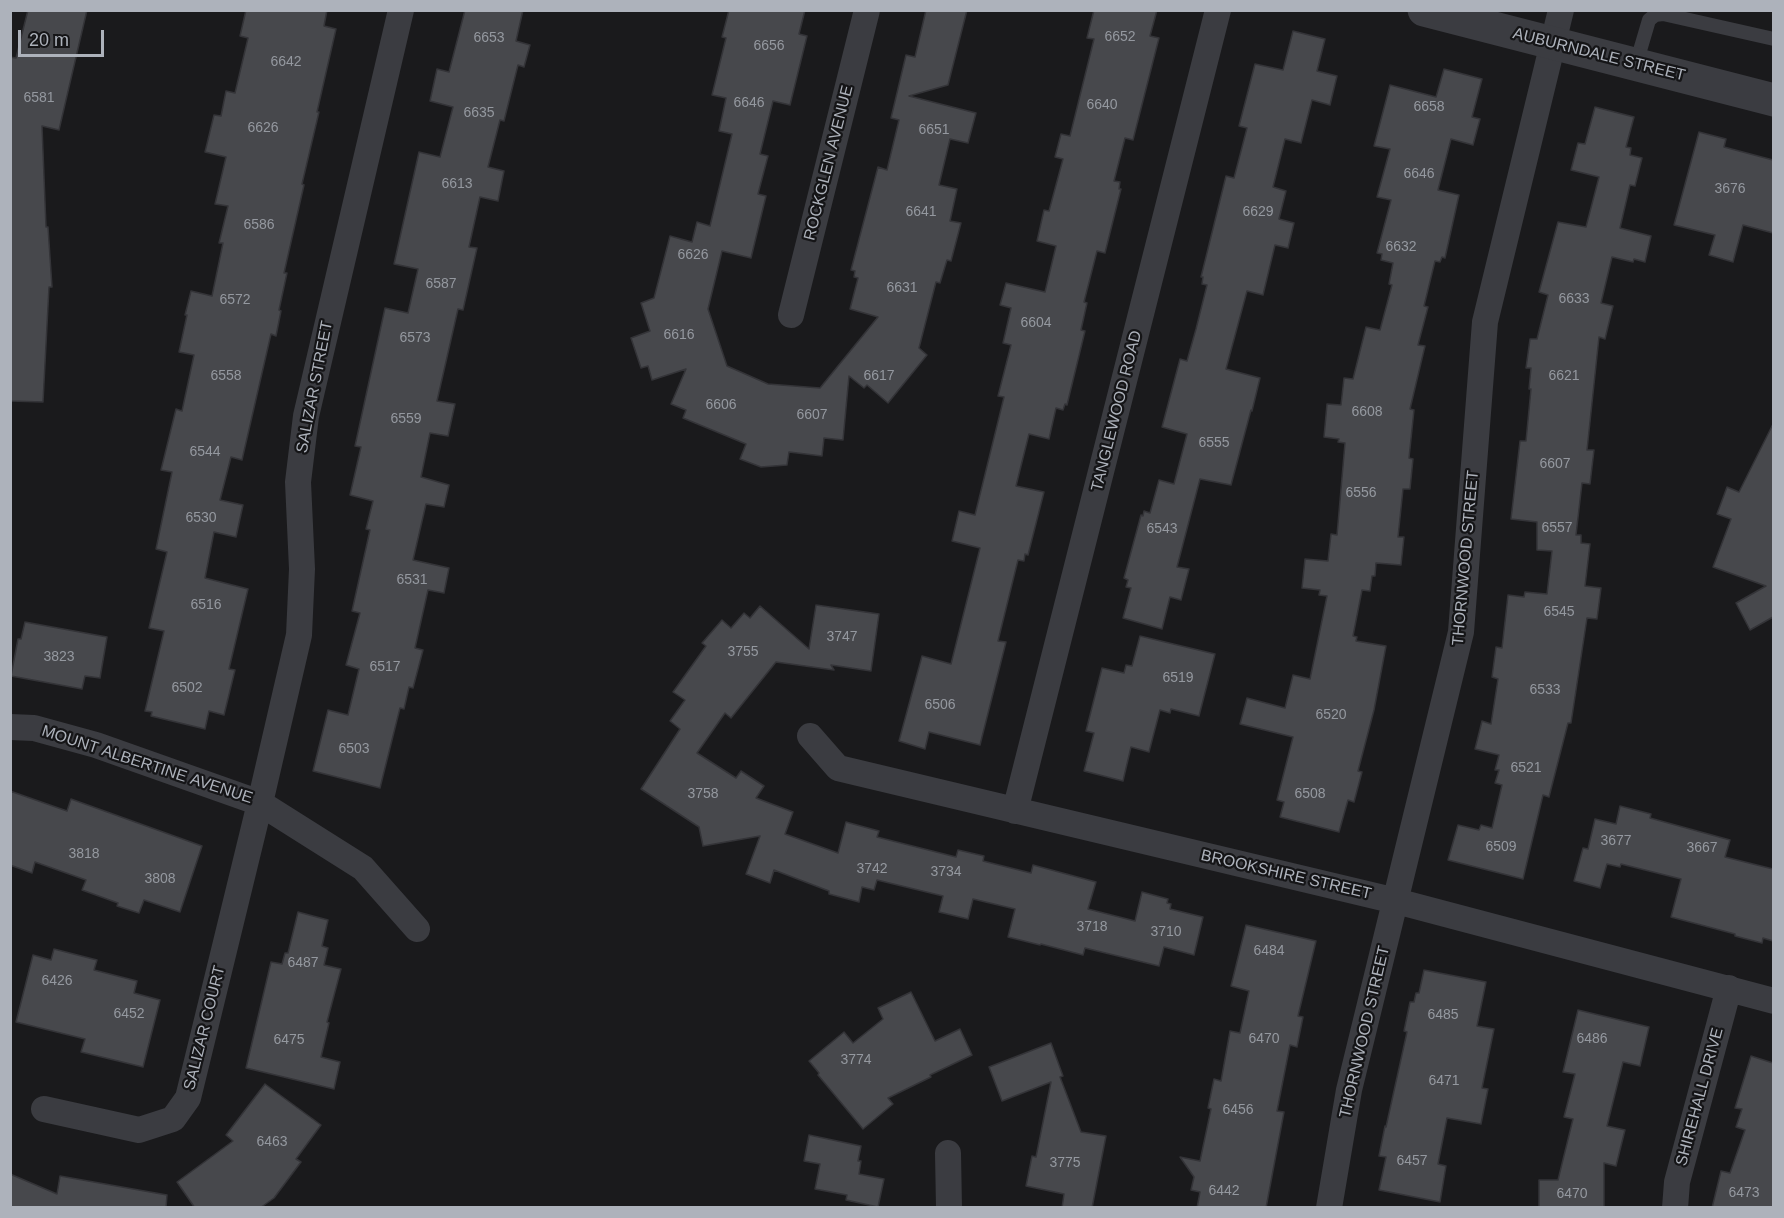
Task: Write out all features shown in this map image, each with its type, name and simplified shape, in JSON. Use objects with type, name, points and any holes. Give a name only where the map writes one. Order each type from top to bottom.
[{"type":"street","name":"SALIZAR STREET","points":[[260,803],[299,635],[302,569],[298,482],[306,416],[401,10]]},
{"type":"street","name":"ROCKGLEN AVENUE","points":[[791,315],[867,10]]},
{"type":"street","name":"TANGLEWOOD ROAD","points":[[1015,811],[1218,10]]},
{"type":"street","name":"AUBURNDALE STREET","points":[[1424,10],[1773,100]]},
{"type":"street","name":"THORNWOOD STREET","points":[[1329,1208],[1349,1090],[1461,632],[1485,322],[1561,10]]},
{"type":"street","name":"MOUNT ALBERTINE AVENUE","points":[[10,727],[34,728],[96,745],[260,803],[363,868],[417,929]]},
{"type":"street","name":"BROOKSHIRE STREET","points":[[810,736],[838,768],[1396,902],[1773,1001]]},
{"type":"street","name":"SALIZAR COURT","points":[[44,1109],[139,1130],[173,1119],[188,1098],[260,803]]},
{"type":"street","name":"SHIREHALL DRIVE","points":[[1675,1208],[1677,1182],[1729,988]]},
{"type":"street","points":[[948,1154],[950,1208]]},
{"type":"lane","points":[[1636,64],[1649,20],[1655,15],[1663,14],[1773,39]]},
{"type":"building","points":[[28,10],[87,10],[59,130],[42,126],[46,227],[48,227],[52,287],[49,287],[43,402],[10,401],[10,57],[16,58]]},
{"type":"building","points":[[246,10],[327,10],[324,26],[336,29],[284,273],[287,273],[276,336],[271,334],[242,460],[231,457],[220,500],[243,505],[236,537],[214,532],[205,578],[248,589],[229,669],[235,670],[224,715],[209,711],[205,729],[151,716],[152,712],[145,711],[164,631],[149,628],[167,552],[156,549],[172,472],[161,470],[176,409],[182,411],[194,355],[179,352],[187,315],[185,315],[191,291],[212,296],[223,243],[219,243],[228,206],[215,204],[226,157],[205,152],[214,115],[221,116],[226,91],[235,93],[248,38],[240,36]]},
{"type":"building","points":[[465,10],[523,10],[516,41],[530,45],[524,67],[518,65],[504,121],[500,120],[488,167],[504,171],[498,201],[480,197],[469,247],[477,248],[463,310],[458,309],[437,401],[455,404],[448,436],[430,433],[421,477],[449,485],[444,507],[426,504],[413,560],[449,568],[444,593],[428,590],[415,648],[423,650],[413,688],[409,687],[404,709],[400,708],[380,788],[313,771],[328,710],[348,715],[359,669],[346,665],[360,613],[352,611],[370,530],[366,529],[373,501],[350,495],[361,447],[355,446],[385,308],[408,313],[418,269],[394,264],[419,152],[440,157],[453,107],[430,101],[437,69],[449,72]]},
{"type":"building","points":[[729,10],[805,10],[799,34],[807,36],[790,105],[773,101],[760,154],[768,156],[758,194],[766,196],[751,258],[722,251],[708,309],[727,366],[768,384],[820,388],[878,317],[850,309],[858,278],[854,277],[855,271],[851,270],[878,167],[887,170],[899,120],[891,118],[906,55],[915,57],[926,10],[967,10],[948,85],[909,96],[976,113],[968,143],[950,139],[939,185],[957,189],[950,221],[961,223],[951,261],[947,260],[940,283],[936,282],[919,348],[927,355],[888,403],[867,385],[864,388],[849,376],[843,440],[824,438],[822,456],[789,452],[787,465],[761,467],[740,459],[746,444],[683,418],[686,410],[671,404],[686,369],[652,380],[648,366],[641,368],[631,338],[650,331],[641,303],[654,298],[670,236],[692,242],[697,222],[710,226],[732,134],[719,131],[726,98],[712,95],[726,38],[722,37]]},
{"type":"building","points":[[1094,10],[1157,10],[1150,36],[1159,38],[1133,140],[1125,138],[1114,181],[1120,182],[1119,189],[1121,189],[1105,253],[1097,251],[1084,302],[1087,303],[1081,330],[1085,331],[1067,405],[1065,404],[1063,410],[1056,408],[1049,439],[1029,434],[1016,486],[1044,492],[1028,555],[1025,554],[1024,561],[1018,560],[998,641],[1006,642],[980,745],[929,732],[925,749],[899,741],[922,656],[951,664],[980,548],[952,541],[959,511],[975,515],[1004,397],[998,396],[1011,345],[1003,343],[1011,308],[1000,305],[1006,283],[1045,292],[1056,246],[1037,241],[1044,210],[1049,211],[1063,159],[1055,157],[1061,134],[1070,136],[1094,39],[1087,38]]},
{"type":"building","points":[[1293,31],[1325,39],[1317,71],[1337,76],[1330,105],[1312,100],[1301,143],[1285,139],[1273,187],[1286,191],[1279,219],[1294,223],[1288,248],[1275,245],[1263,295],[1247,291],[1226,369],[1260,378],[1252,411],[1231,485],[1200,479],[1177,567],[1189,569],[1181,600],[1170,597],[1162,629],[1123,618],[1131,588],[1126,587],[1128,580],[1124,578],[1141,515],[1143,516],[1144,511],[1150,513],[1159,480],[1174,484],[1187,434],[1162,427],[1180,359],[1187,361],[1196,329],[1207,285],[1202,284],[1203,277],[1201,277],[1226,176],[1234,178],[1247,128],[1239,126],[1255,64],[1283,70]]},
{"type":"building","points":[[1444,69],[1482,79],[1472,117],[1480,119],[1473,145],[1451,139],[1438,190],[1459,195],[1445,258],[1442,257],[1440,262],[1435,261],[1424,306],[1428,307],[1418,345],[1425,346],[1410,409],[1414,410],[1409,458],[1413,459],[1410,489],[1403,489],[1398,537],[1404,537],[1401,565],[1376,563],[1370,591],[1362,590],[1353,636],[1357,637],[1356,641],[1386,646],[1374,710],[1358,771],[1362,772],[1354,802],[1348,800],[1339,832],[1280,817],[1284,802],[1277,800],[1293,737],[1240,724],[1247,698],[1285,708],[1293,675],[1310,679],[1327,596],[1319,595],[1320,590],[1302,588],[1305,559],[1328,561],[1331,534],[1337,535],[1345,443],[1338,442],[1339,439],[1324,437],[1327,404],[1341,405],[1344,378],[1353,379],[1366,327],[1380,330],[1392,285],[1389,284],[1393,263],[1381,260],[1382,254],[1377,253],[1391,200],[1377,197],[1390,149],[1374,146],[1390,85],[1436,97]]},
{"type":"building","points":[[1595,107],[1634,117],[1626,147],[1631,148],[1630,155],[1642,158],[1635,186],[1630,185],[1620,228],[1651,236],[1645,262],[1612,257],[1601,303],[1613,306],[1605,339],[1599,337],[1587,450],[1594,450],[1590,484],[1582,483],[1576,535],[1581,535],[1581,543],[1590,544],[1585,586],[1601,588],[1597,619],[1587,618],[1571,723],[1568,723],[1549,797],[1543,795],[1523,879],[1448,860],[1458,825],[1479,830],[1481,825],[1492,828],[1502,785],[1495,783],[1499,770],[1495,770],[1499,755],[1475,749],[1482,721],[1491,724],[1498,679],[1492,677],[1496,647],[1502,648],[1508,595],[1524,597],[1525,592],[1547,594],[1552,551],[1537,550],[1537,522],[1511,519],[1520,441],[1526,441],[1531,389],[1529,389],[1531,368],[1526,368],[1530,339],[1537,339],[1548,295],[1539,292],[1558,222],[1586,227],[1599,177],[1571,170],[1578,143],[1585,144]]},
{"type":"building","points":[[1699,132],[1726,139],[1724,147],[1773,160],[1773,233],[1743,225],[1733,262],[1709,255],[1715,235],[1674,225]]},
{"type":"building","points":[[1773,424],[1773,617],[1750,630],[1736,603],[1766,586],[1713,567],[1731,519],[1717,514],[1727,487],[1739,492]]},
{"type":"building","points":[[816,605],[879,614],[871,671],[831,665],[834,670],[776,662],[731,718],[725,713],[697,753],[736,778],[741,771],[764,786],[756,798],[793,812],[785,834],[838,853],[846,822],[879,831],[877,837],[956,857],[958,850],[984,856],[983,861],[1031,873],[1033,865],[1096,882],[1088,909],[1135,921],[1142,892],[1168,899],[1167,903],[1171,904],[1170,909],[1203,917],[1194,955],[1164,947],[1159,966],[1085,948],[1083,955],[1040,945],[1008,937],[1015,909],[973,899],[968,919],[939,912],[943,896],[877,880],[874,890],[862,887],[859,902],[829,894],[829,891],[774,870],[770,883],[746,874],[760,836],[703,846],[699,827],[641,789],[680,729],[670,721],[685,700],[673,692],[706,646],[702,643],[722,620],[731,628],[744,613],[750,618],[760,606],[809,649]]},
{"type":"building","points":[[25,622],[107,637],[100,678],[85,676],[82,689],[11,676],[18,639],[21,639]]},
{"type":"building","points":[[1140,636],[1215,654],[1199,716],[1171,709],[1170,713],[1160,710],[1149,752],[1131,747],[1123,781],[1084,771],[1094,733],[1086,731],[1102,668],[1124,673],[1126,665],[1132,666]]},
{"type":"building","points":[[10,791],[67,811],[71,799],[202,846],[180,912],[144,900],[139,913],[82,890],[86,880],[35,862],[32,873],[10,865]]},
{"type":"building","points":[[1620,806],[1651,814],[1650,818],[1730,840],[1725,857],[1773,869],[1773,941],[1763,938],[1762,943],[1671,917],[1681,879],[1621,864],[1620,867],[1607,864],[1600,888],[1574,881],[1583,848],[1588,849],[1595,819],[1616,824]]},
{"type":"building","points":[[298,912],[328,920],[322,946],[328,948],[324,965],[341,969],[327,1022],[329,1023],[321,1057],[340,1062],[334,1089],[246,1068],[271,962],[282,964],[285,953],[288,953]]},
{"type":"building","points":[[1246,925],[1316,941],[1298,1016],[1303,1017],[1297,1047],[1290,1045],[1277,1111],[1284,1112],[1266,1208],[1197,1208],[1200,1192],[1191,1190],[1194,1177],[1180,1157],[1200,1161],[1211,1109],[1208,1108],[1214,1079],[1221,1081],[1230,1031],[1240,1033],[1249,991],[1231,986]]},
{"type":"building","points":[[54,949],[97,960],[94,970],[137,981],[134,993],[160,1000],[143,1067],[81,1052],[85,1039],[16,1022],[33,955],[51,960]]},
{"type":"building","points":[[1424,970],[1486,982],[1477,1026],[1494,1029],[1482,1088],[1488,1089],[1481,1124],[1447,1118],[1438,1164],[1446,1166],[1440,1202],[1379,1190],[1386,1157],[1379,1156],[1407,1032],[1404,1031],[1410,1002],[1414,1002],[1416,993],[1419,993]]},
{"type":"building","points":[[911,992],[935,1041],[960,1029],[972,1055],[888,1098],[893,1104],[863,1129],[809,1061],[844,1032],[853,1043],[883,1019],[878,1008]]},
{"type":"building","points":[[1578,1010],[1649,1027],[1640,1066],[1623,1062],[1607,1126],[1625,1130],[1616,1166],[1604,1163],[1604,1208],[1539,1208],[1539,1180],[1558,1180],[1573,1119],[1564,1117],[1575,1074],[1563,1072]]},
{"type":"building","points":[[1051,1043],[1063,1076],[1060,1077],[1081,1132],[1106,1136],[1092,1208],[1062,1208],[1064,1194],[1026,1186],[1032,1156],[1036,1157],[1051,1082],[1002,1101],[989,1067]]},
{"type":"building","points":[[1751,1056],[1773,1063],[1773,1208],[1712,1208],[1721,1171],[1730,1173],[1745,1130],[1736,1127],[1742,1109],[1735,1108]]},
{"type":"building","points":[[265,1084],[321,1125],[296,1159],[301,1162],[274,1198],[260,1208],[195,1208],[177,1182],[233,1141],[226,1135]]},
{"type":"building","points":[[809,1135],[861,1146],[858,1161],[861,1161],[859,1174],[884,1179],[878,1207],[846,1200],[847,1195],[815,1189],[820,1164],[804,1161]]},
{"type":"building","points":[[10,1174],[57,1194],[60,1176],[167,1195],[166,1208],[10,1208]]}]
